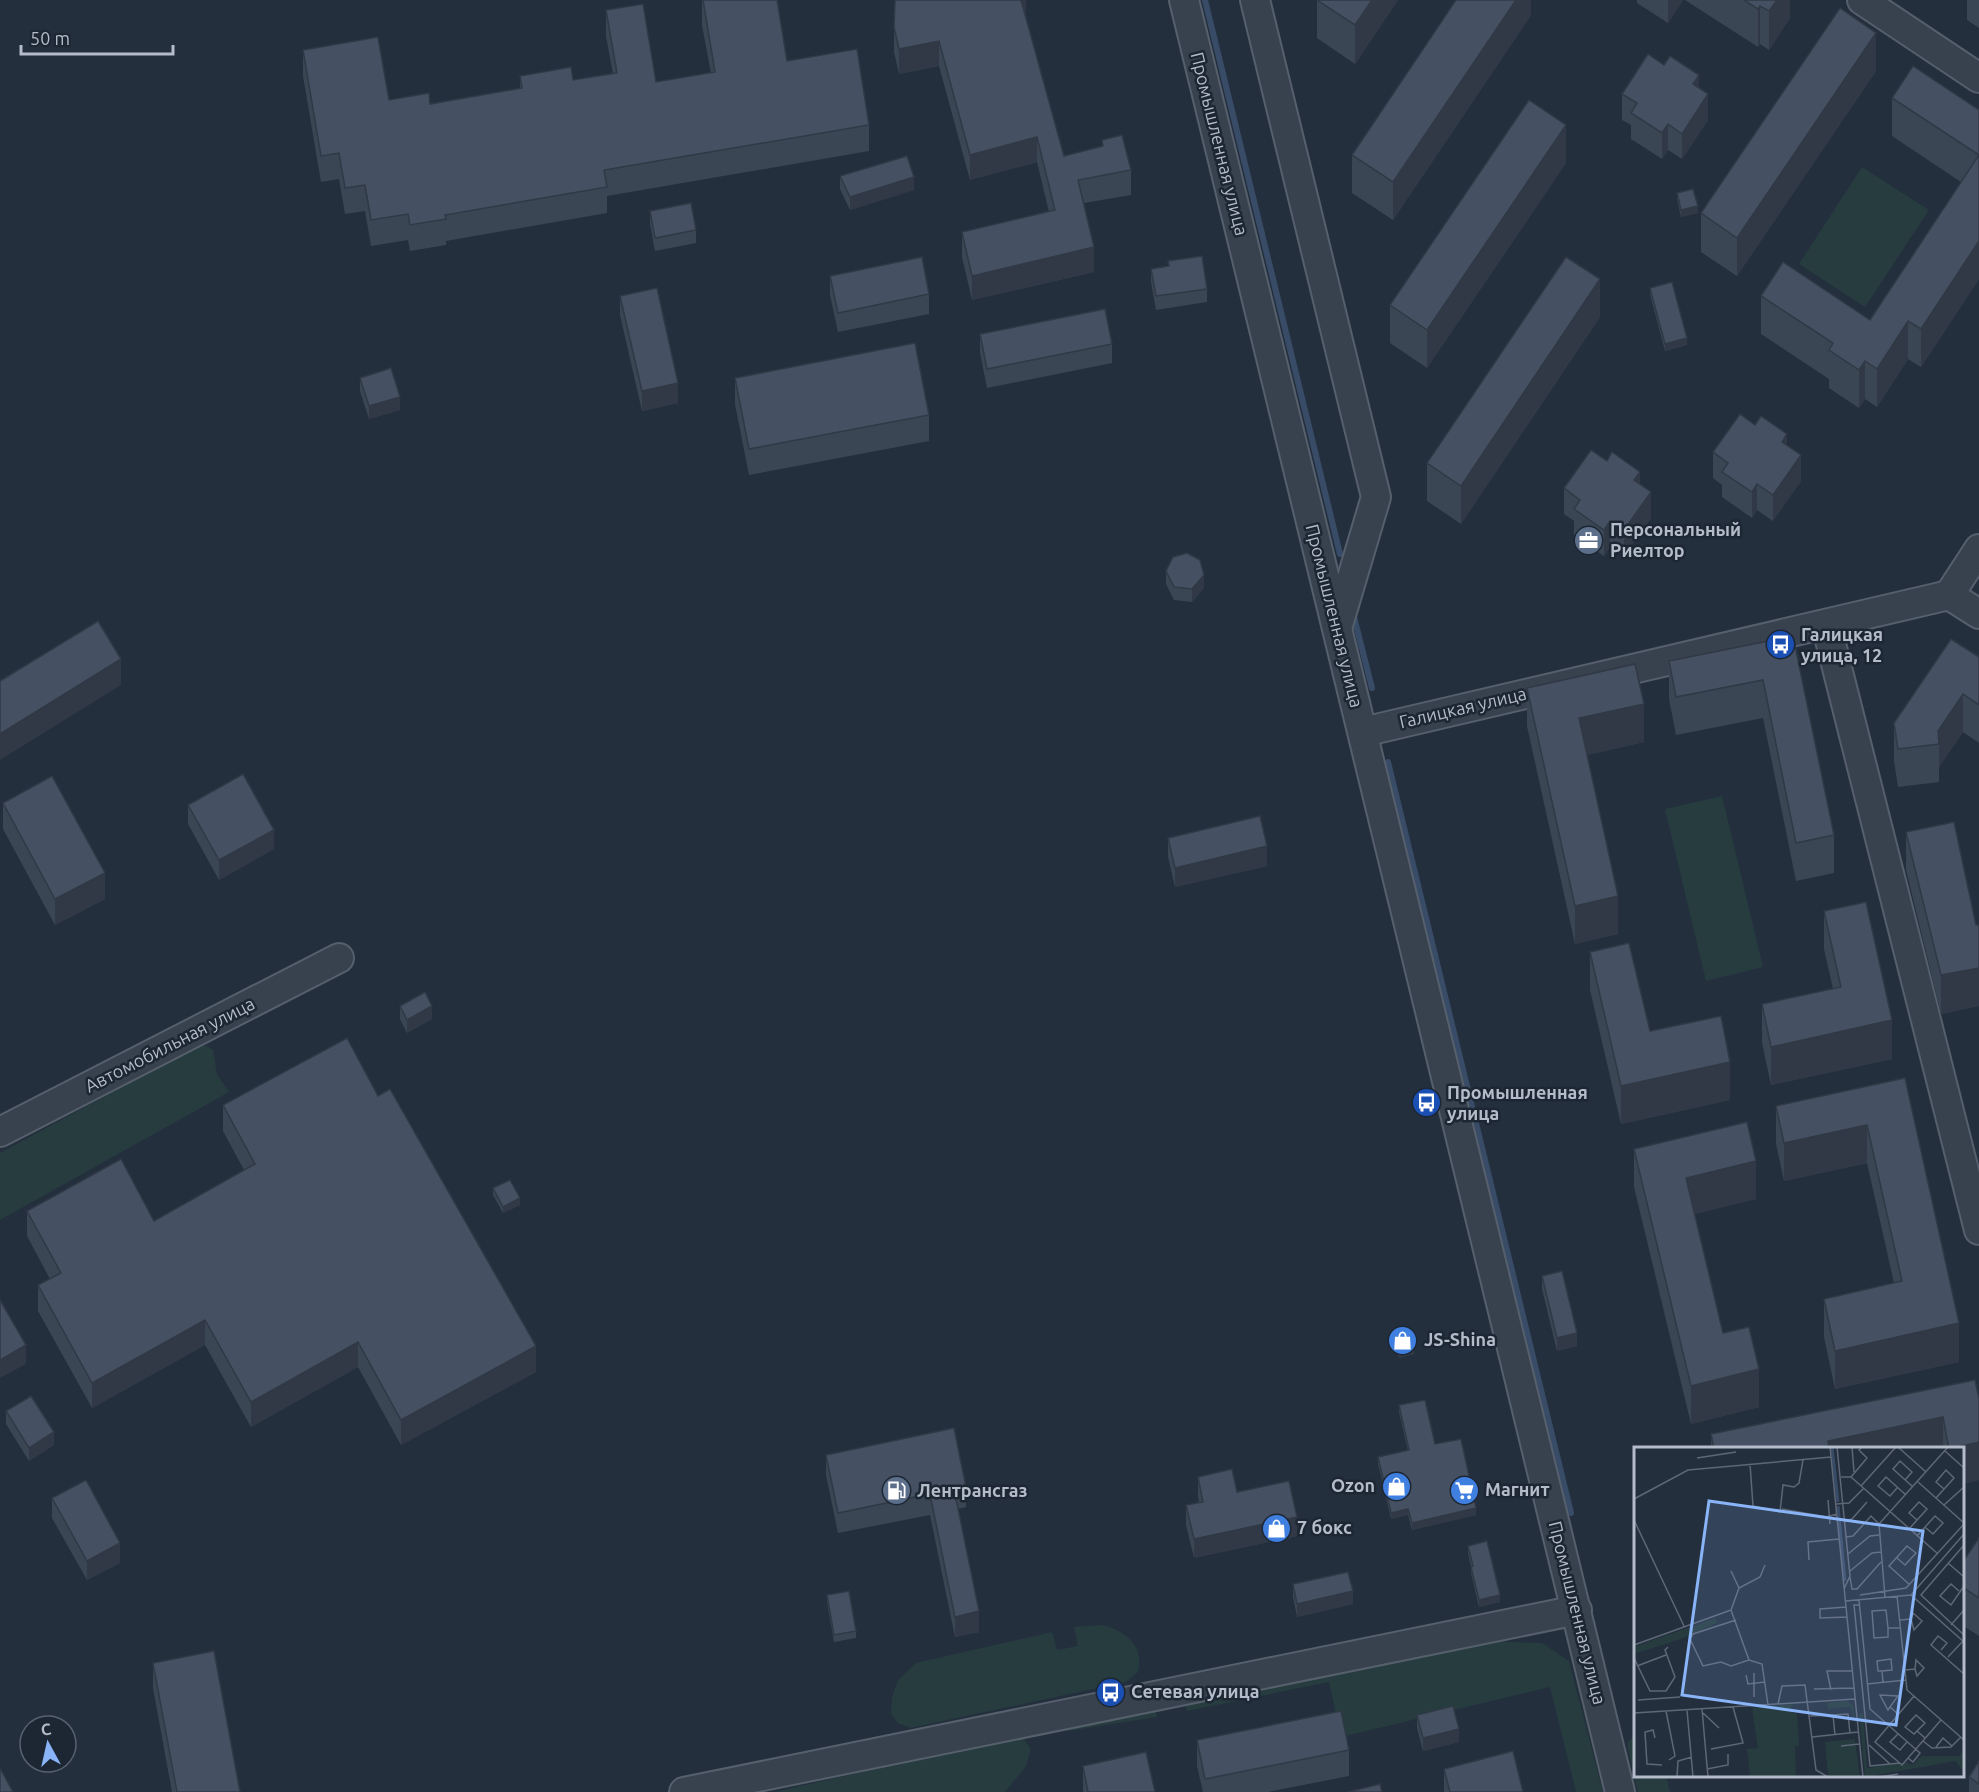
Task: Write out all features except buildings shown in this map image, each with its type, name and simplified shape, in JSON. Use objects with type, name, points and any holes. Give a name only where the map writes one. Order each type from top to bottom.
[{"type":"street","name":"Промышленная улица","points":[[1184,0],[1620,1792]]},
{"type":"street","points":[[1255,0],[1376,497],[1337,627]]},
{"type":"street","points":[[1862,0],[1979,78]]},
{"type":"street","points":[[1979,549],[1949,595],[1979,614]]},
{"type":"street","name":"Галицкая улица","points":[[1363,732],[1949,595]]},
{"type":"street","points":[[1830,640],[1979,1230]]},
{"type":"street","name":"Автомобильная улица","points":[[0,1132],[339,958]]},
{"type":"street","points":[[684,1792],[1576,1610]]},
{"type":"green space","points":[[1862,167],[1929,210],[1865,307],[1799,264]]},
{"type":"green space","points":[[1722,796],[1763,967],[1706,981],[1665,809]]},
{"type":"green space","points":[[198,1046],[207,1046],[213,1050],[217,1074],[229,1092],[0,1220],[0,1153]]},
{"type":"green space","points":[[1103,1625],[1126,1636],[1136,1647],[1138,1672],[1126,1682],[910,1728],[898,1723],[891,1714],[892,1697],[898,1680],[916,1663],[1052,1632],[1057,1650],[1078,1646],[1074,1627]]},
{"type":"green space","points":[[1504,1637],[1505,1642],[1542,1643],[1569,1661],[1603,1792],[1576,1792],[1550,1687],[1341,1737],[1329,1682],[1187,1711],[1186,1705],[1190,1702]]},
{"type":"green space","points":[[1151,1709],[1156,1712],[1157,1717],[1068,1731],[1068,1728]]},
{"type":"green space","points":[[1021,1735],[1031,1749],[1026,1766],[1005,1792],[775,1792]]},
{"type":"green space","points":[[1634,1735],[1634,1775],[1628,1749],[1628,1742]]},
{"type":"green space","points":[[1635,1777],[1666,1777],[1670,1792],[1638,1792]]},
{"type":"waterway","points":[[1205,0],[1340,554]]},
{"type":"waterway","points":[[1354,617],[1372,688]]},
{"type":"waterway","points":[[1388,762],[1571,1513]]},
{"type":"place","name":"Персональный Риелтор","points":[[1589,540]]},
{"type":"place","name":"Галицкая улица, 12","points":[[1780,645]]},
{"type":"place","name":"Промышленная улица","points":[[1426,1103]]},
{"type":"place","name":"JS-Shina","points":[[1403,1340]]},
{"type":"place","name":"Ozon","points":[[1396,1486]]},
{"type":"place","name":"Магнит","points":[[1464,1490]]},
{"type":"place","name":"Лентрансгаз","points":[[896,1491]]},
{"type":"place","name":"7 бокс","points":[[1276,1528]]},
{"type":"place","name":"Сетевая улица","points":[[1110,1692]]}]
